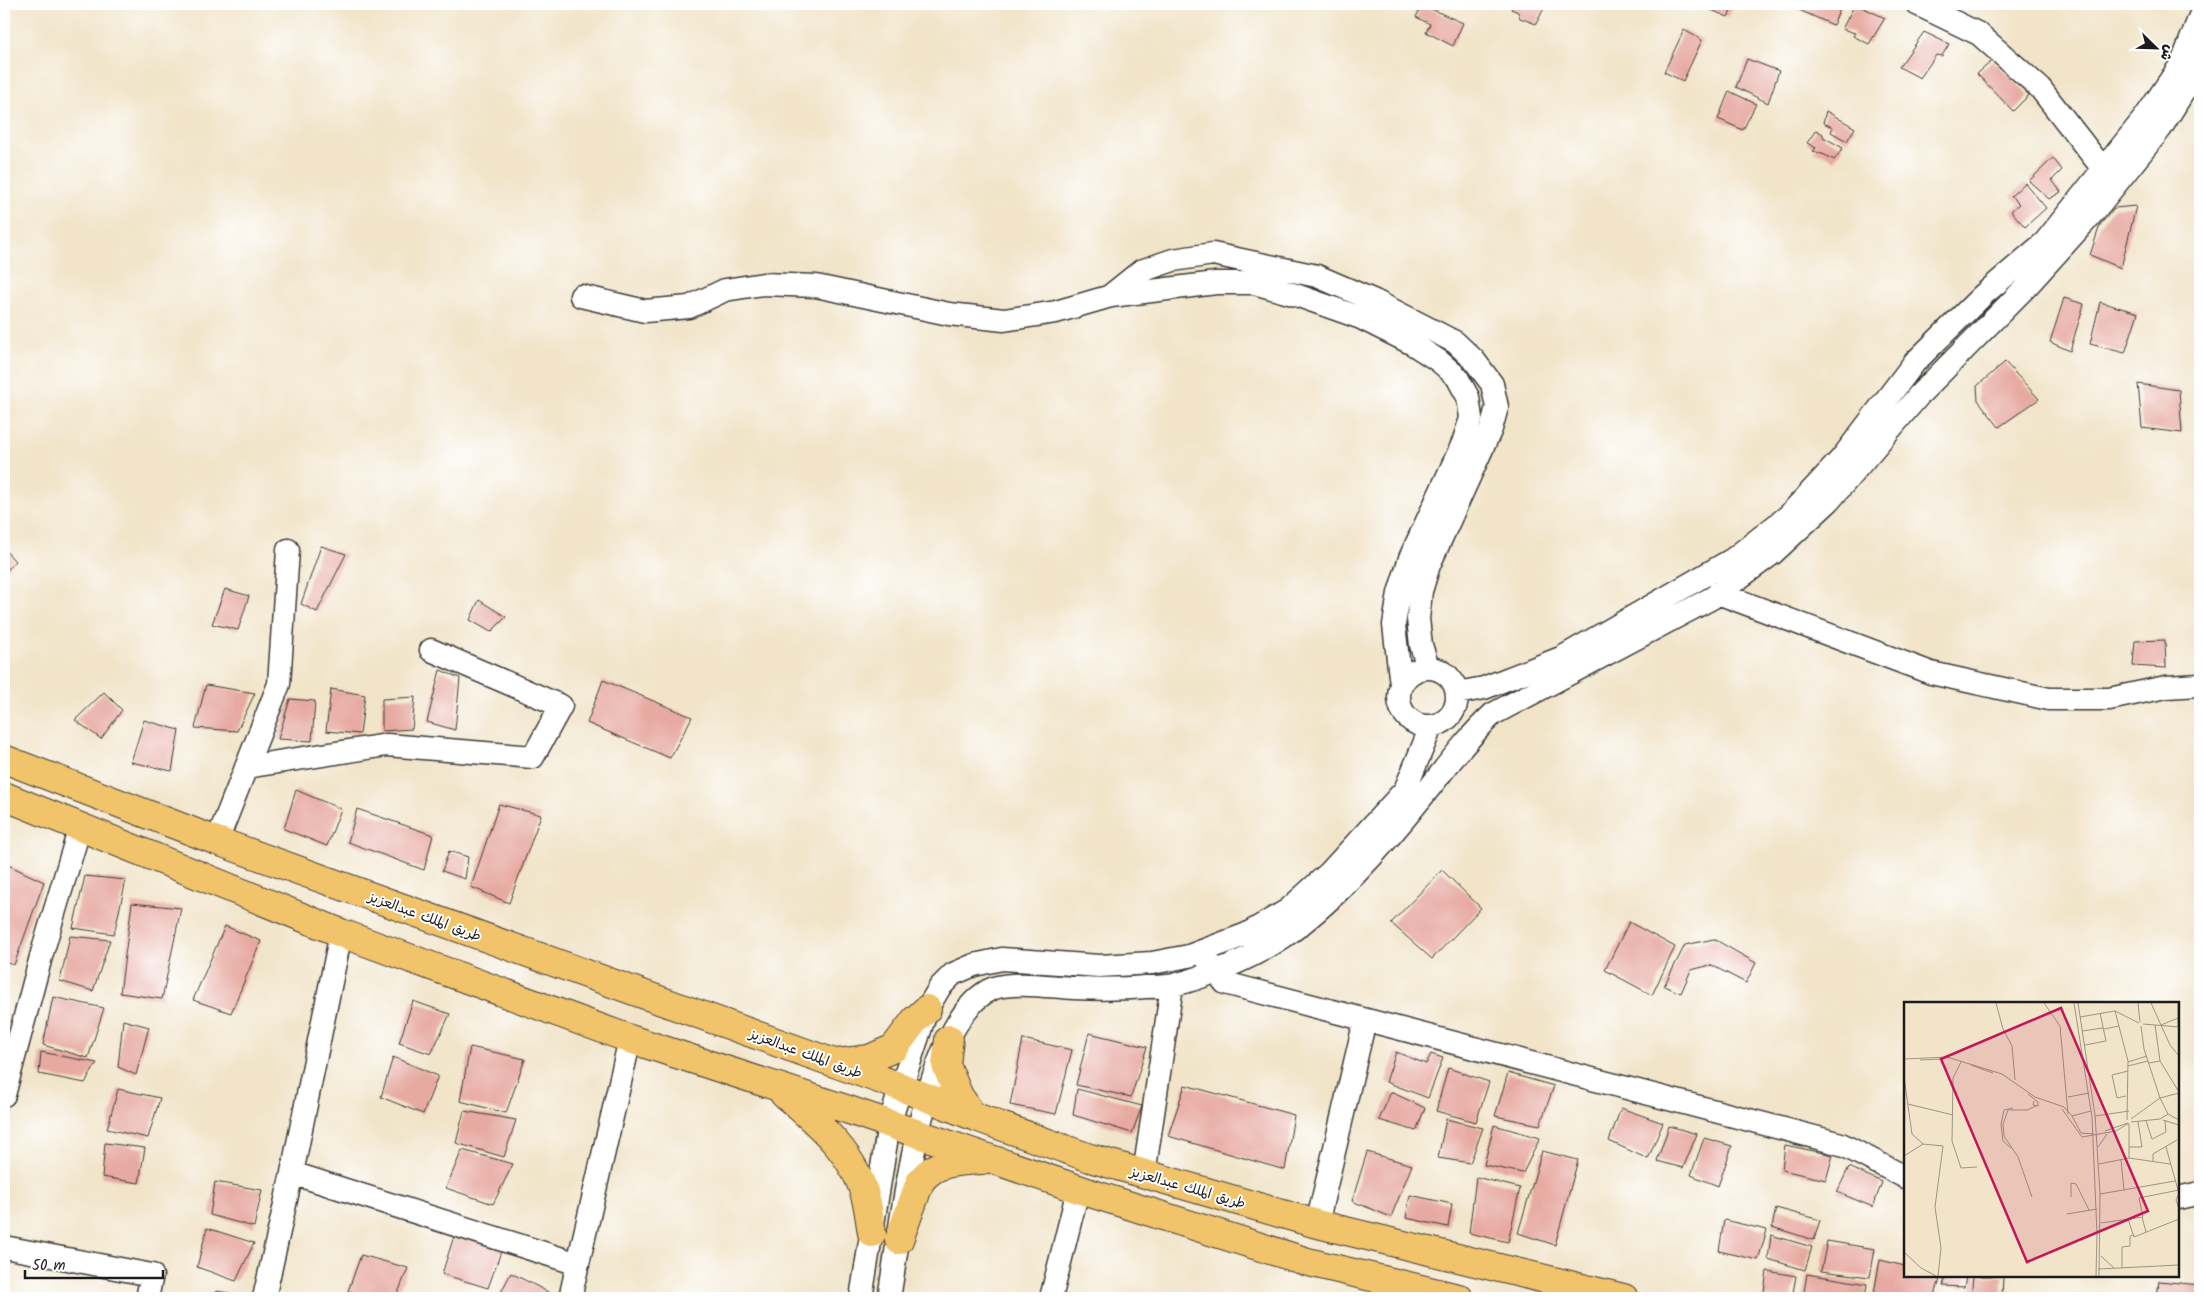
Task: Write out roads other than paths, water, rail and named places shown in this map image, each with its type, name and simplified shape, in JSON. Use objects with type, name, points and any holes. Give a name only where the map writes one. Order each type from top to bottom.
[{"type":"main road","name":"طريق الملك عبدالعزيز","points":[[4,759],[217,841],[901,1087],[973,1116],[1090,1158],[1317,1224],[1624,1298]]},
{"type":"main road","points":[[4,796],[341,933],[630,1039],[889,1124],[1078,1190],[1308,1262],[1459,1298]]},
{"type":"main road","points":[[834,1063],[854,1062],[894,1048],[927,1009]]},
{"type":"main road","points":[[949,1039],[946,1065],[959,1096],[973,1116]]},
{"type":"main road","points":[[776,1086],[820,1124],[837,1143],[850,1163],[866,1198],[872,1233]]},
{"type":"main road","points":[[899,1240],[920,1182],[925,1174],[942,1164],[994,1160]]},
{"type":"street","points":[[1917,4],[1979,34],[2033,82],[2103,169]]},
{"type":"street","points":[[1457,693],[1484,688],[1561,658],[1733,559],[1788,516],[1842,458],[1914,362],[1982,295],[2045,242],[2146,116],[2182,63],[2200,16]]},
{"type":"street","points":[[889,1298],[917,1134],[927,1097],[949,1039],[963,1013],[978,999],[995,988],[1016,986],[1112,990],[1172,986],[1232,964],[1282,938],[1328,900],[1380,846],[1420,800],[1473,733],[1493,714],[1718,593],[1772,554],[1830,501],[1920,394],[2028,285],[2092,214],[2161,128],[2200,66]]},
{"type":"street","points":[[1111,296],[1141,271],[1174,260],[1213,254],[1317,276],[1375,301],[1455,342],[1474,360],[1492,384],[1497,407],[1492,429],[1430,565],[1421,591],[1418,619],[1421,645],[1428,668]]},
{"type":"street","points":[[581,296],[645,311],[689,307],[725,290],[763,284],[816,286],[949,314],[1004,320],[1056,312],[1111,296],[1216,283],[1254,284],[1296,295],[1360,318],[1413,344],[1439,360],[1457,377],[1468,397],[1471,418],[1463,443],[1410,558],[1399,593],[1394,625],[1401,685]]},
{"type":"street","points":[[217,841],[279,684],[288,550]]},
{"type":"street","points":[[1718,593],[1931,672],[2049,699],[2110,699],[2166,688],[2200,685]]},
{"type":"street","points":[[246,767],[387,745],[533,757],[560,706],[431,650]]},
{"type":"street","points":[[862,1298],[889,1124],[927,1009],[940,988],[953,974],[974,965],[1002,959],[1099,966],[1152,964],[1189,956],[1248,934],[1288,910],[1330,872],[1405,790],[1439,723],[1457,703],[1455,684],[1449,676],[1442,671],[1428,668],[1414,671],[1406,676],[1401,685],[1398,695],[1399,705],[1404,715],[1411,722],[1421,726],[1439,723]]},
{"type":"street","points":[[1420,800],[1439,723]]},
{"type":"street","points":[[4,1092],[42,953],[80,827]]},
{"type":"street","points":[[264,1298],[292,1173],[341,933]]},
{"type":"street","points":[[1202,951],[1225,983],[1841,1144],[1904,1176]]},
{"type":"street","points":[[1144,1174],[1172,986]]},
{"type":"street","points":[[1317,1224],[1365,1020]]},
{"type":"street","points":[[570,1298],[630,1039]]},
{"type":"street","points":[[292,1173],[578,1264]]},
{"type":"street","points":[[1051,1298],[1078,1190]]},
{"type":"street","points":[[2179,1198],[2200,1193]]},
{"type":"street","points":[[4,1247],[152,1275],[148,1298]]}]
